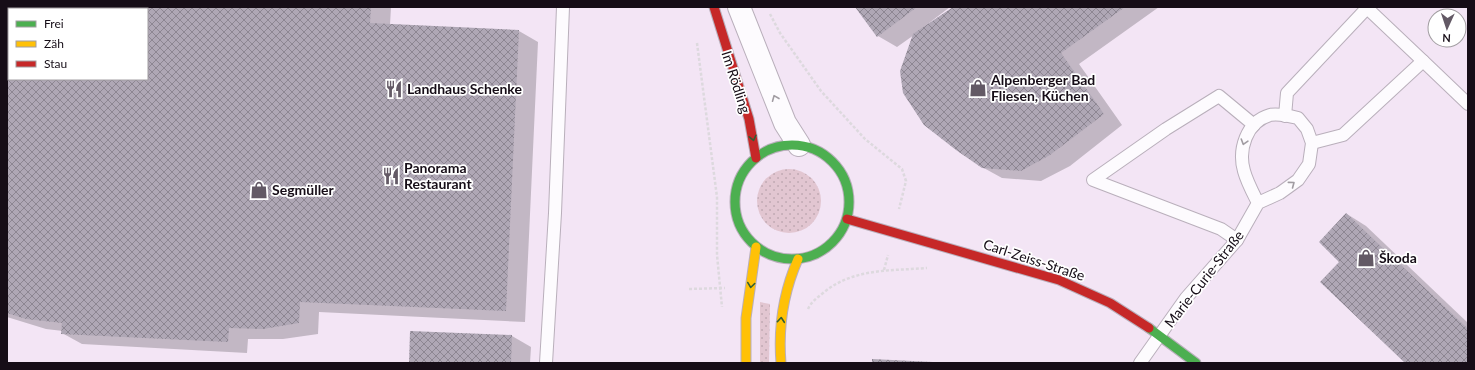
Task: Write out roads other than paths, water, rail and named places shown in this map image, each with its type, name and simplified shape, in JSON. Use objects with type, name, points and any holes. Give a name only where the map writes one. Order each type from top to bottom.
[{"type":"street","name":"Im Rödling","points":[[714,7],[747,112],[756,158]]},
{"type":"street","name":"Im Rödling","points":[[739,7],[786,123],[799,145]]},
{"type":"street","points":[[799,145],[826,155],[836,165],[844,177],[848,191],[849,205],[847,219],[836,238],[819,252],[798,259],[776,257],[765,253],[744,234],[737,219],[734,202],[739,180],[744,170],[756,158],[769,149],[799,145]]},
{"type":"street","name":"Carl-Zeiss-Straße","points":[[847,219],[1059,280],[1110,303],[1161,335],[1196,363]]},
{"type":"street","points":[[746,363],[746,318],[756,246]]},
{"type":"street","points":[[781,363],[780,327],[783,299],[789,279],[798,259]]},
{"type":"lane","points":[[546,363],[555,213],[563,7]]},
{"type":"lane","points":[[1285,116],[1287,93],[1366,8],[1468,104]]},
{"type":"lane","points":[[1312,143],[1343,135],[1423,61]]},
{"type":"lane","points":[[1237,240],[1221,229],[1093,180],[1166,130],[1220,96],[1254,125]]},
{"type":"lane","points":[[1270,115],[1285,116],[1298,118],[1307,129],[1312,143],[1309,164],[1298,180],[1280,193],[1258,203],[1244,171],[1242,149],[1246,135],[1254,125],[1270,115]]},
{"type":"lane","name":"Marie-Curie-Straße","points":[[1140,363],[1186,298],[1237,240],[1258,203]]},
{"type":"place","name":"Alpenberger Bad Fliesen, Küchen","points":[[978,88]]},
{"type":"place","name":"Landhaus Schenke","points":[[394,89]]},
{"type":"place","name":"Panorama Restaurant","points":[[391,176]]},
{"type":"place","name":"Segmüller","points":[[259,190]]},
{"type":"place","name":"Škoda","points":[[1366,258]]}]
